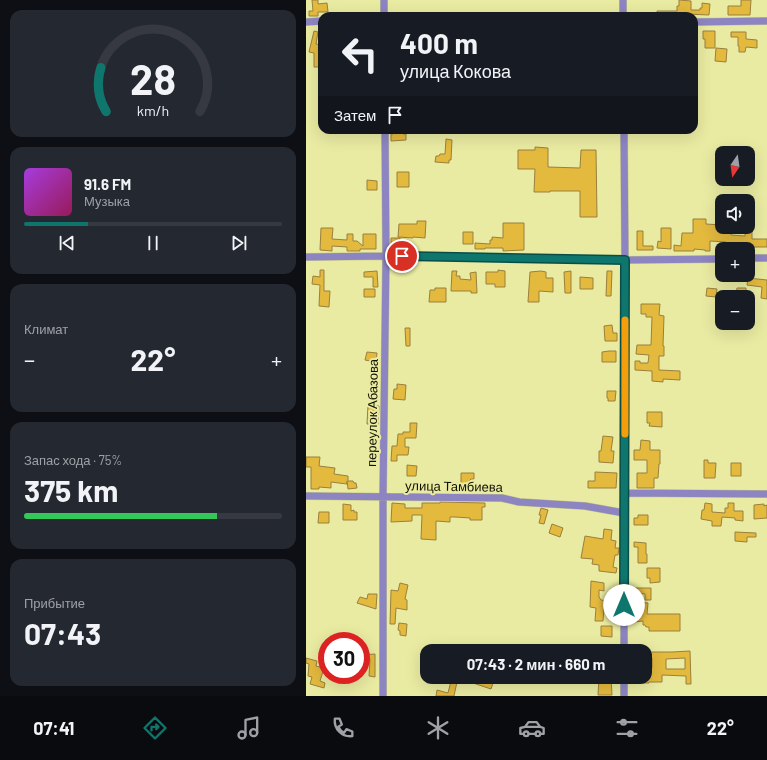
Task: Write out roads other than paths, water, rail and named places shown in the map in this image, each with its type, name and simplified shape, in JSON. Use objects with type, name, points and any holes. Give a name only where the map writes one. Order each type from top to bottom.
[{"type":"street","points":[[384,0],[384,12]]},
{"type":"street","points":[[623,0],[623,12]]},
{"type":"street","points":[[306,22],[318,21]]},
{"type":"street","points":[[698,22],[767,21]]},
{"type":"street","name":"переулок Абазова","points":[[383,696],[383,497],[386,256],[385,134]]},
{"type":"street","points":[[624,134],[624,644]]},
{"type":"street","points":[[306,257],[386,256],[625,260],[715,259]]},
{"type":"street","points":[[755,258],[767,258]]},
{"type":"street","points":[[624,493],[767,494]]},
{"type":"street","name":"улица Тамбиева","points":[[306,496],[502,498],[519,502],[586,506],[624,513]]},
{"type":"street","points":[[624,684],[624,696]]}]
